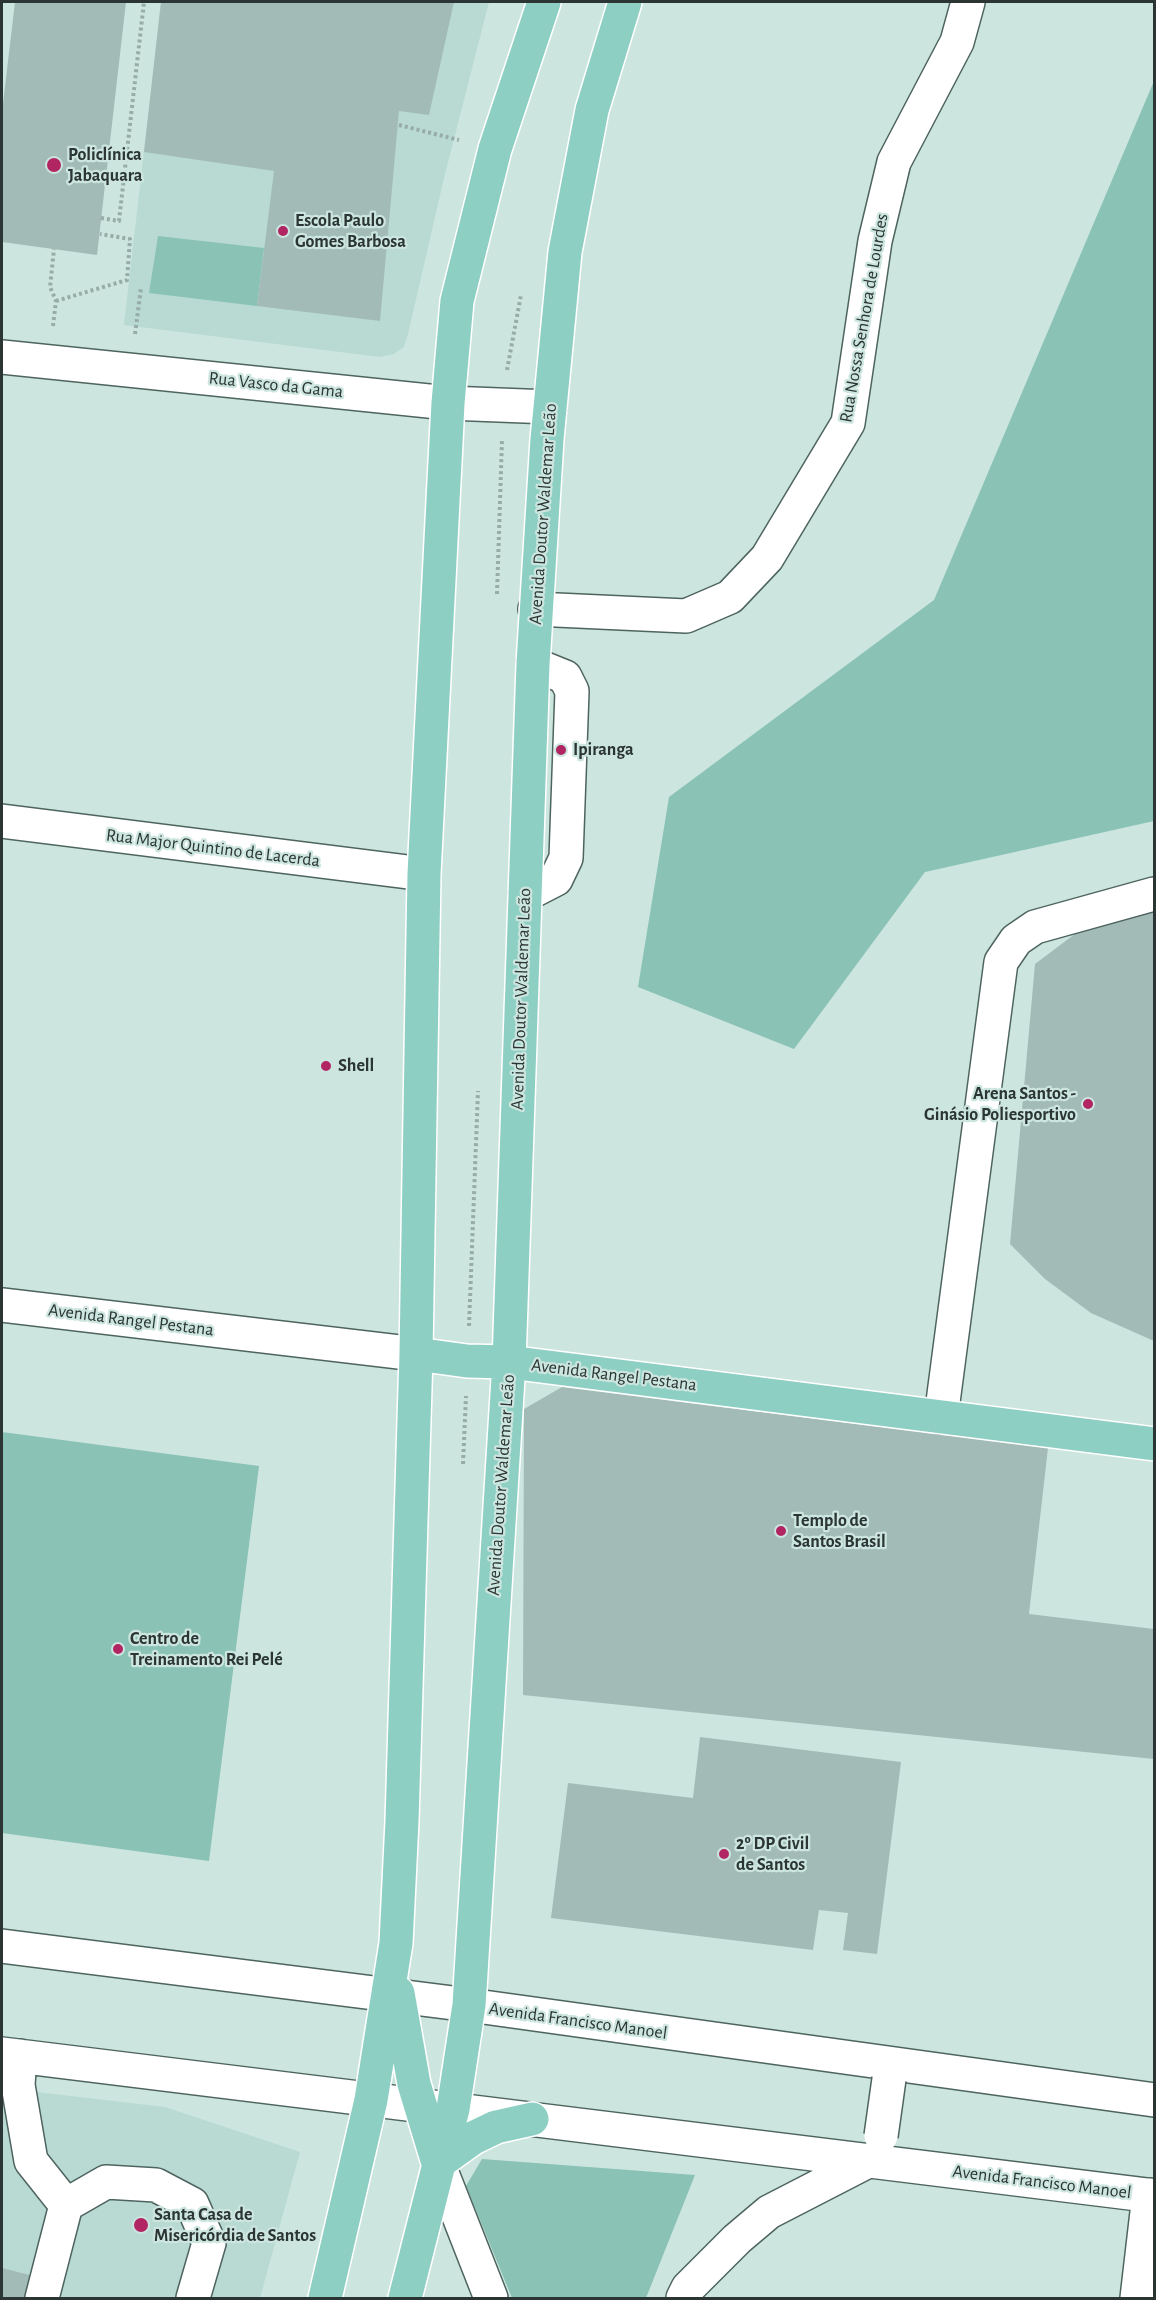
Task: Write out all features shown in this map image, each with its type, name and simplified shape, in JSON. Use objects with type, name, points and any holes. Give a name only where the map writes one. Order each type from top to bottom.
[{"type":"main road","points":[[325,2298],[393,1997],[402,1821],[416,1353],[424,874],[448,403],[457,301],[495,148],[544,2]]},
{"type":"main road","name":"Avenida Doutor Waldemar Leão","points":[[405,2298],[453,2109],[469,2005],[509,1362],[532,664],[550,407],[565,252],[592,110],[625,2]]},
{"type":"main road","name":"Avenida Rangel Pestana","points":[[416,1353],[467,1361],[509,1362],[1155,1444]]},
{"type":"main road","points":[[393,1997],[420,2106],[438,2163],[473,2138],[495,2127],[532,2119]]},
{"type":"street","name":"Rua Nossa Senhora de Lourdes","points":[[535,609],[686,616],[730,597],[767,558],[848,423],[875,242],[894,162],[957,42],[968,2]]},
{"type":"street","name":"Rua Vasco da Gama","points":[[2,357],[448,403],[550,407]]},
{"type":"street","name":"Rua Major Quintino de Lacerda","points":[[2,821],[424,874]]},
{"type":"street","points":[[941,1417],[1001,962],[1016,940],[1035,927],[1155,894]]},
{"type":"street","name":"Avenida Rangel Pestana","points":[[2,1305],[416,1353]]},
{"type":"street","name":"Avenida Francisco Manoel","points":[[2,1946],[469,2005],[890,2072],[1155,2100]]},
{"type":"street","points":[[11,2055],[31,2161],[66,2205]]},
{"type":"street","name":"Avenida Francisco Manoel","points":[[11,2055],[532,2119],[875,2153],[1152,2196]]},
{"type":"street","points":[[683,2298],[688,2288],[737,2239],[769,2212],[814,2191],[875,2153],[890,2072]]},
{"type":"street","points":[[438,2163],[491,2298]]},
{"type":"street","points":[[42,2298],[66,2205],[106,2182],[156,2185],[192,2204],[209,2243],[193,2298]]},
{"type":"street","points":[[1137,2298],[1152,2196]]},
{"type":"path","points":[[101,218],[119,221],[144,2]]},
{"type":"path","points":[[399,124],[495,148]]},
{"type":"path","points":[[54,249],[50,287],[56,301],[127,280],[130,240],[100,234]]},
{"type":"path","points":[[131,371],[141,288]]},
{"type":"shaded area","name":"Escola Paulo Gomes Barbosa","points":[[161,2],[489,2],[444,178],[408,334],[404,347],[394,354],[380,357],[124,325]]},
{"type":"shaded area","points":[[1154,81],[1154,821],[925,872],[794,1049],[638,987],[669,797],[934,600]]},
{"type":"shaded area","points":[[158,236],[264,248],[257,306],[149,293]]},
{"type":"shaded area","name":"Centro de Treinamento Rei Pelé","points":[[2,1432],[259,1466],[209,1861],[2,1833]]},
{"type":"shaded area","name":"Santa Casa de Misericórdia de Santos","points":[[2,2088],[165,2107],[300,2152],[260,2298],[2,2298]]},
{"type":"shaded area","points":[[482,2159],[695,2175],[646,2298],[512,2298],[466,2186]]},
{"type":"building","name":"Policlínica Jabaquara","points":[[15,2],[126,2],[97,255],[2,242],[2,112]]},
{"type":"building","name":"Escola Paulo Gomes Barbosa","points":[[161,2],[454,2],[429,115],[399,111],[380,321],[257,306],[274,171],[144,152]]},
{"type":"building","name":"Arena Santos - Ginásio Poliesportivo","points":[[1154,899],[1154,1341],[1091,1313],[1045,1279],[1010,1244],[1035,964],[1104,912]]},
{"type":"building","name":"Templo de Santos Brasil","points":[[562,1387],[1048,1448],[1029,1614],[1154,1629],[1154,1759],[523,1695],[524,1409]]},
{"type":"building","name":"2º DP Civil de Santos","points":[[700,1737],[901,1762],[877,1954],[843,1950],[848,1913],[819,1910],[813,1950],[551,1918],[568,1783],[693,1798]]},
{"type":"building","points":[[2,2268],[57,2282],[53,2298],[2,2298]]},
{"type":"place","name":"Policlínica Jabaquara","points":[[54,165]]},
{"type":"place","name":"Escola Paulo Gomes Barbosa","points":[[283,231]]},
{"type":"place","name":"Ipiranga","points":[[561,750]]},
{"type":"place","name":"Shell","points":[[326,1066]]},
{"type":"place","name":"Arena Santos - Ginásio Poliesportivo","points":[[1088,1104]]},
{"type":"place","name":"Templo de Santos Brasil","points":[[781,1531]]},
{"type":"place","name":"Centro de Treinamento Rei Pelé","points":[[118,1649]]},
{"type":"place","name":"2º DP Civil de Santos","points":[[724,1854]]},
{"type":"place","name":"Santa Casa de Misericórdia de Santos","points":[[141,2225]]}]
